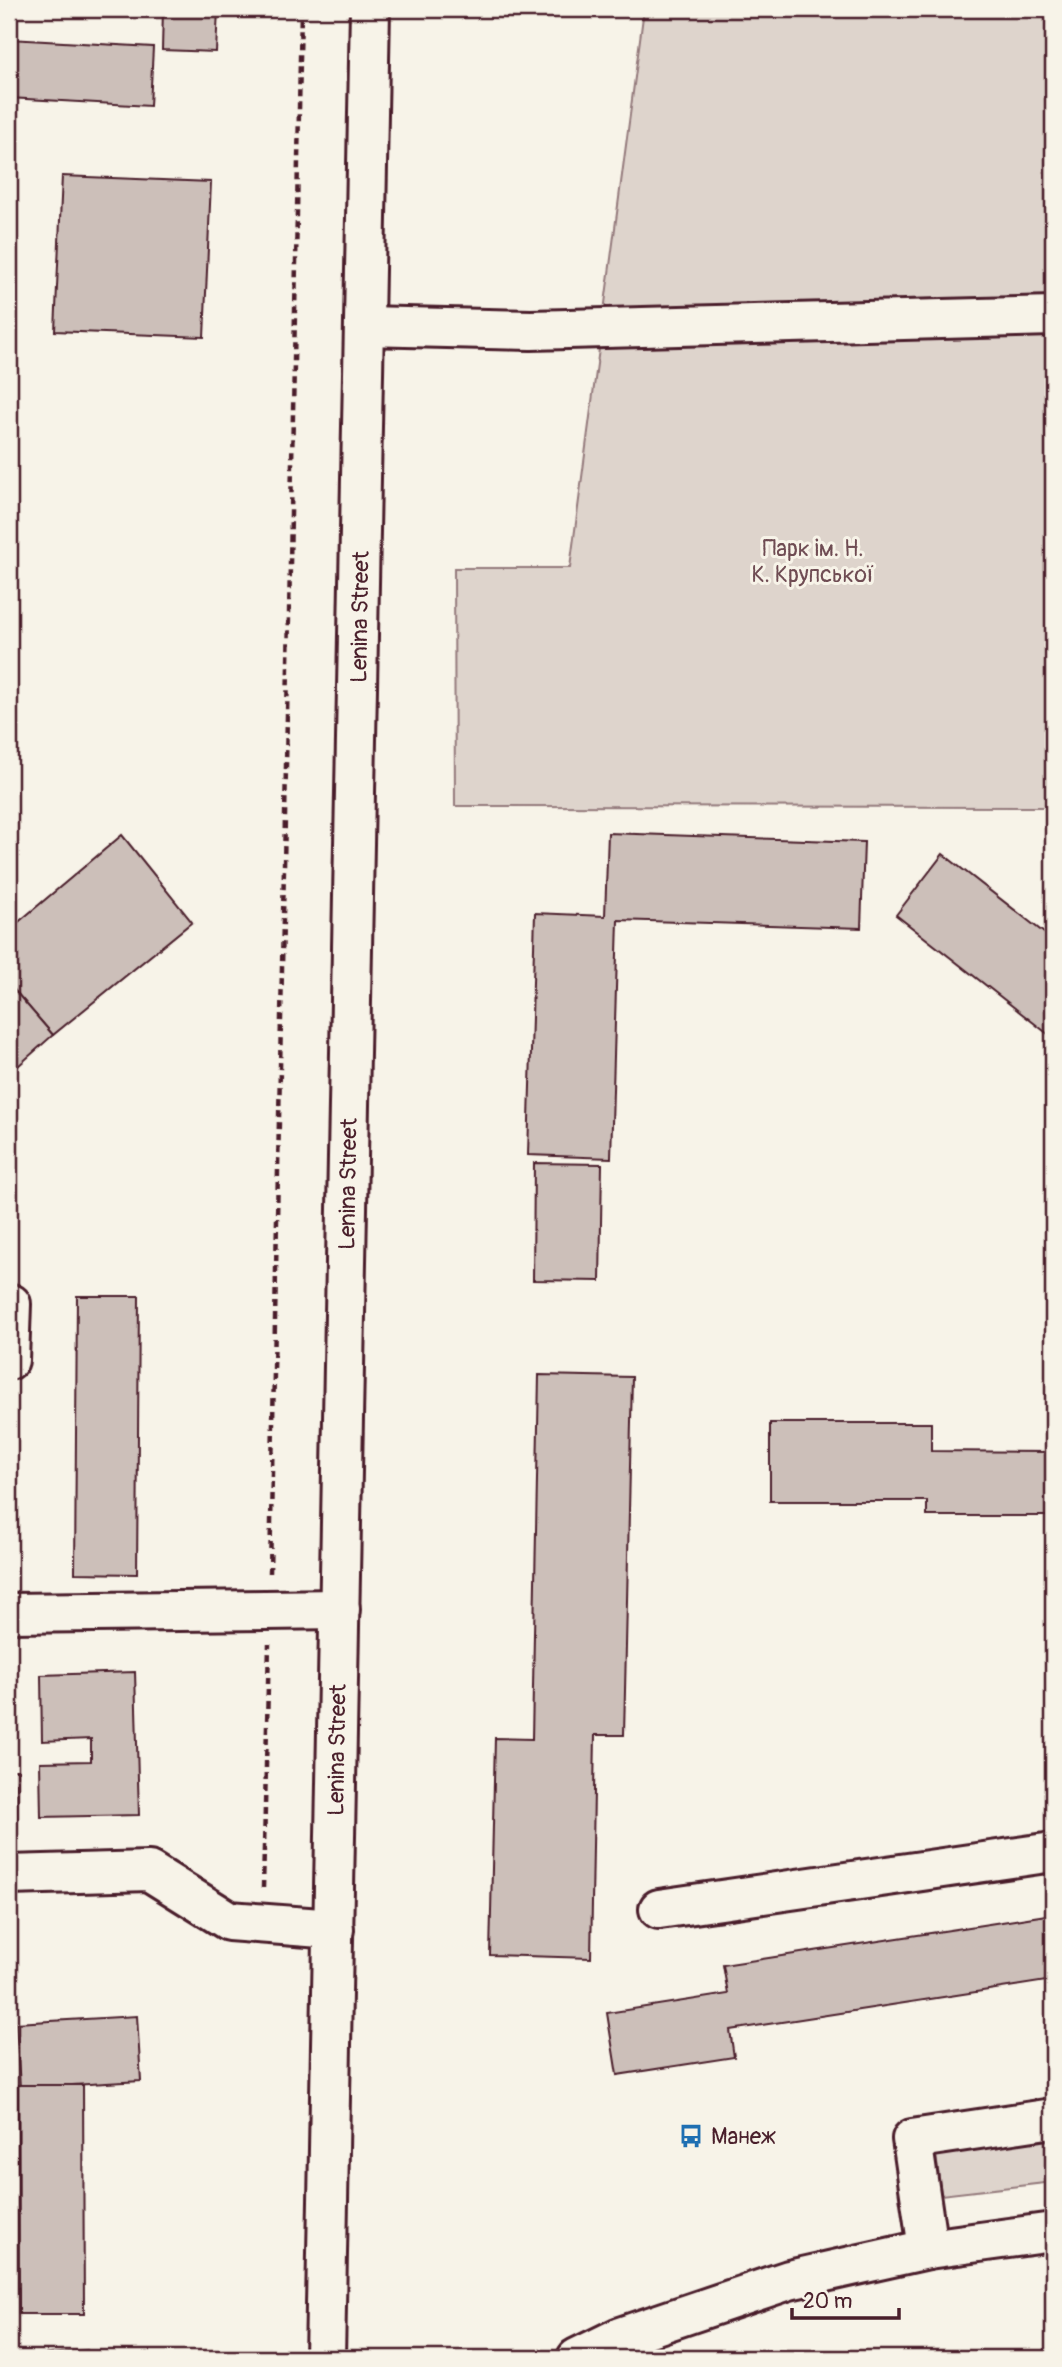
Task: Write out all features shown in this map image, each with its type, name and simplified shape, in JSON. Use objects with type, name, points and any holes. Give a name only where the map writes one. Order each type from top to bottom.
[{"type":"street","name":"Lenina Street","points":[[325,2358],[370,9]]},
{"type":"street","points":[[365,326],[531,330],[1053,316]]},
{"type":"street","points":[[9,1360],[11,1304]]},
{"type":"street","points":[[9,1614],[340,1609]]},
{"type":"street","points":[[659,1909],[1053,1852]]},
{"type":"street","points":[[9,1875],[149,1871],[229,1921],[334,1929]]},
{"type":"street","points":[[928,2249],[912,2139],[1053,2118]]},
{"type":"street","points":[[577,2358],[620,2337],[789,2280],[928,2249],[1053,2232]]},
{"type":"path","points":[[262,1924],[301,9]]},
{"type":"green space","name":"Парк ім. Н. К. Крупської","points":[[644,9],[1053,9],[1053,807],[455,806],[454,568],[570,568]]},
{"type":"green space","points":[[1053,2139],[1053,2182],[941,2195],[936,2154]]},
{"type":"building","points":[[163,9],[218,9],[216,52],[162,50]]},
{"type":"building","points":[[9,39],[153,47],[150,106],[9,98]]},
{"type":"building","points":[[62,176],[211,182],[204,337],[55,331]]},
{"type":"building","points":[[608,833],[864,842],[861,928],[618,920],[611,1158],[528,1155],[535,913],[605,916]]},
{"type":"building","points":[[122,835],[192,922],[53,1035],[9,984],[9,930]]},
{"type":"building","points":[[943,854],[1053,940],[1053,1038],[896,915]]},
{"type":"building","points":[[9,984],[53,1035],[9,1074]]},
{"type":"building","points":[[534,1163],[602,1164],[600,1281],[533,1280]]},
{"type":"building","points":[[77,1296],[139,1296],[137,1574],[75,1573]]},
{"type":"building","points":[[539,1375],[632,1377],[624,1735],[595,1735],[591,1958],[490,1955],[495,1738],[532,1739]]},
{"type":"building","points":[[770,1423],[931,1423],[931,1451],[1053,1452],[1053,1516],[927,1516],[927,1501],[770,1501]]},
{"type":"building","points":[[135,1672],[139,1815],[41,1817],[40,1762],[91,1761],[91,1739],[42,1741],[41,1675]]},
{"type":"building","points":[[9,1770],[17,1770],[17,1827],[9,1827]]},
{"type":"building","points":[[1053,1914],[1053,1980],[730,2030],[734,2057],[617,2075],[607,2013],[728,1994],[723,1965]]},
{"type":"building","points":[[137,2016],[141,2081],[20,2088],[16,2023]]},
{"type":"building","points":[[18,2085],[83,2085],[84,2314],[19,2314]]},
{"type":"building","points":[[87,2350],[88,2358],[13,2358]]},
{"type":"place","name":"Манеж","points":[[691,2136]]}]
